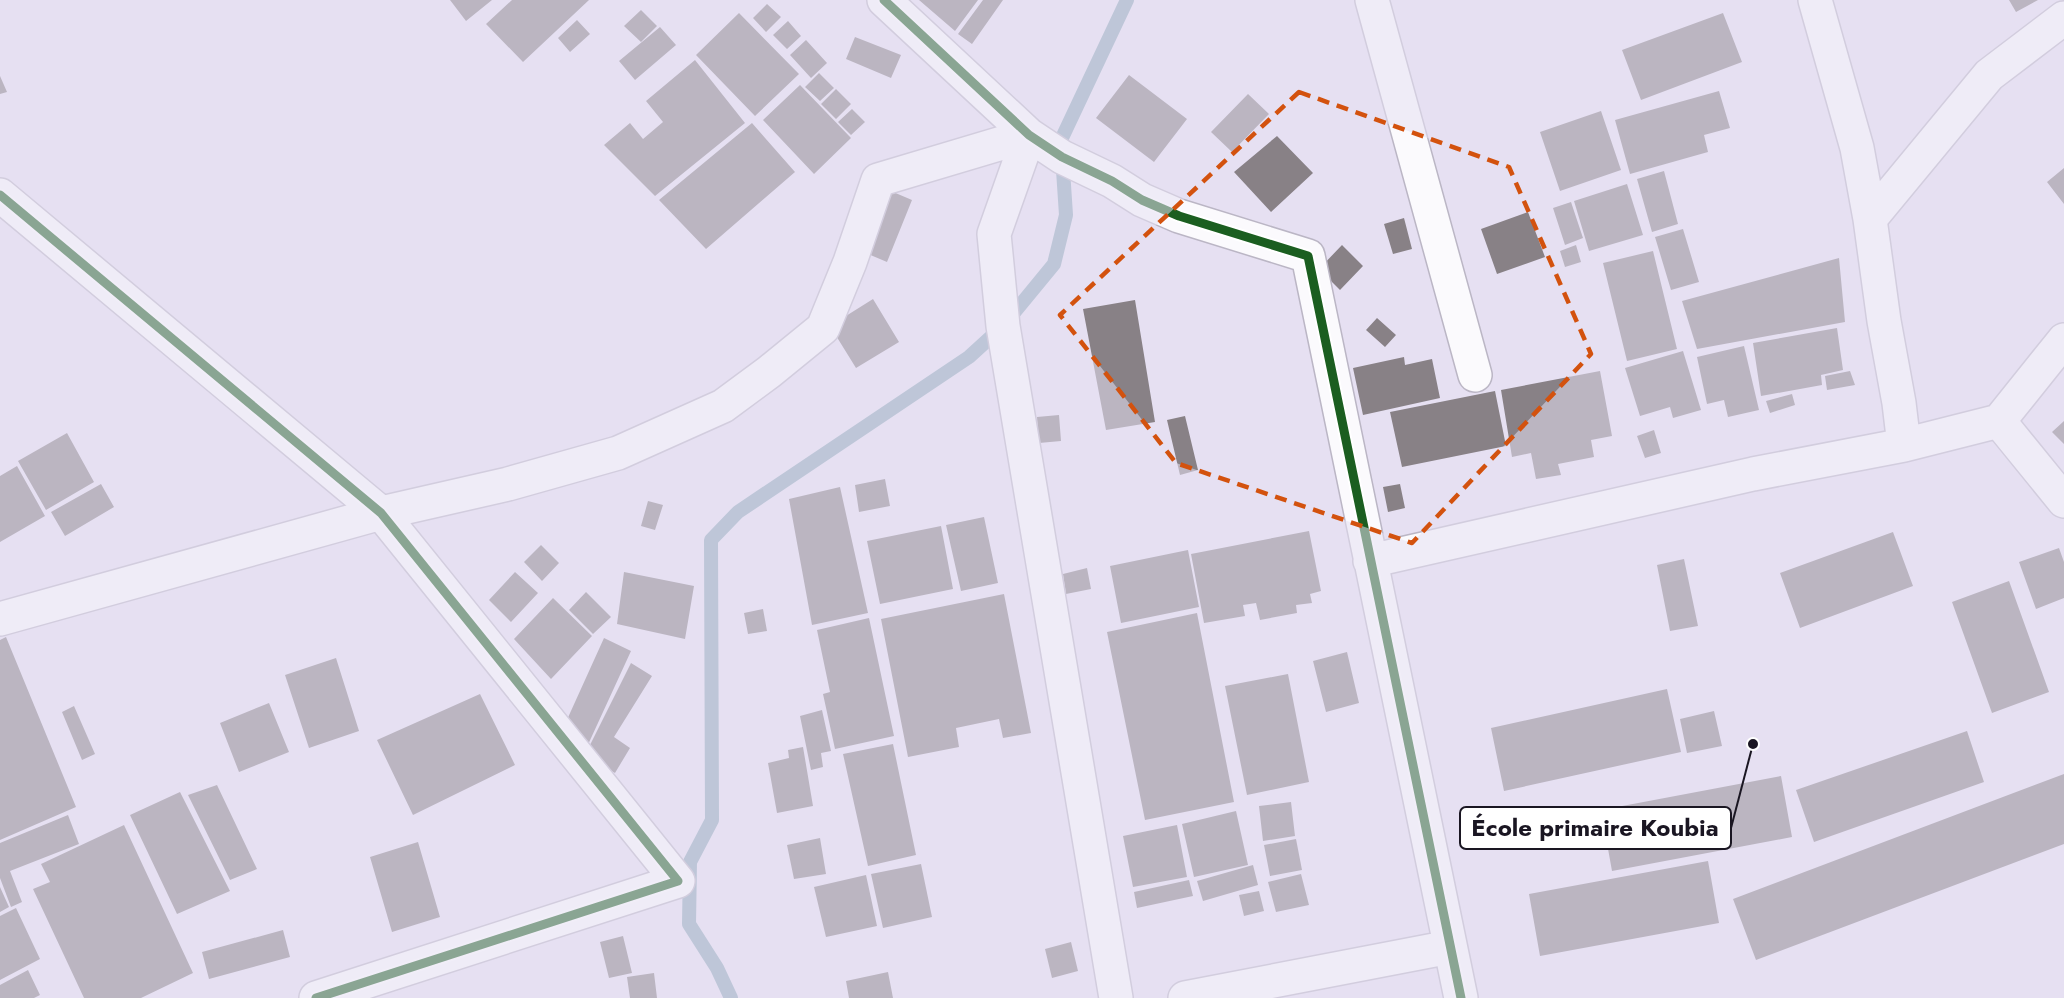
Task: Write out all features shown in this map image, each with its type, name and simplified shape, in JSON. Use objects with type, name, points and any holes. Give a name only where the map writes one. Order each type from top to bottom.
[{"type":"street","points":[[885,0],[1029,135],[1062,157],[1112,181],[1142,200],[1170,212],[1308,256],[1461,998]]},
{"type":"street","points":[[1372,0],[1475,375]]},
{"type":"street","points":[[1815,0],[1857,148],[1904,445]]},
{"type":"street","points":[[1870,219],[1989,75],[2064,18]]},
{"type":"street","points":[[0,620],[381,513],[508,484],[618,453],[723,406],[823,328],[850,262],[878,180],[1029,135]]},
{"type":"street","points":[[1029,135],[993,234],[1003,326],[1116,998]]},
{"type":"street","points":[[0,195],[381,513],[678,881],[316,998]]},
{"type":"street","points":[[1370,561],[1753,474],[1904,445],[1999,420],[2064,340]]},
{"type":"street","points":[[1999,420],[2064,501]]},
{"type":"street","points":[[1185,998],[1450,946]]},
{"type":"highlighted area","points":[[1299,92],[1509,167],[1591,354],[1412,543],[1176,463],[1060,315]]},
{"type":"building","points":[[450,0],[492,0],[466,21]]},
{"type":"building","points":[[512,0],[589,0],[523,62],[486,24]]},
{"type":"building","points":[[919,0],[978,0],[955,31]]},
{"type":"building","points":[[983,0],[1003,0],[972,44],[958,34]]},
{"type":"building","points":[[2009,0],[2038,0],[2016,12]]},
{"type":"building","points":[[767,4],[781,17],[766,32],[753,18]]},
{"type":"building","points":[[641,10],[657,26],[641,42],[624,26]]},
{"type":"building","points":[[739,13],[799,74],[755,116],[696,55]]},
{"type":"building","points":[[1723,13],[1742,62],[1641,100],[1622,50]]},
{"type":"building","points":[[577,20],[590,34],[570,52],[558,38]]},
{"type":"building","points":[[788,21],[801,36],[787,49],[773,35]]},
{"type":"building","points":[[660,27],[676,45],[635,80],[619,61]]},
{"type":"building","points":[[855,37],[901,55],[891,78],[846,59]]},
{"type":"building","points":[[806,40],[827,63],[811,78],[790,55]]},
{"type":"building","points":[[695,60],[745,123],[655,196],[604,145],[630,123],[643,139],[663,122],[646,101]]},
{"type":"building","points":[[819,73],[834,88],[820,101],[805,87]]},
{"type":"building","points":[[1129,75],[1187,119],[1154,162],[1096,118]]},
{"type":"building","points":[[0,76],[7,92],[0,94]]},
{"type":"building","points":[[800,85],[851,138],[814,174],[763,120]]},
{"type":"building","points":[[836,89],[851,104],[836,119],[821,104]]},
{"type":"building","points":[[1719,91],[1730,128],[1704,135],[1708,152],[1630,174],[1615,120]]},
{"type":"building","points":[[1248,94],[1269,114],[1232,152],[1211,132]]},
{"type":"building","points":[[852,109],[865,122],[851,135],[838,122]]},
{"type":"building","points":[[1601,111],[1621,170],[1560,191],[1540,132]]},
{"type":"building","points":[[752,123],[795,172],[706,249],[659,200]]},
{"type":"building","points":[[1277,136],[1313,173],[1271,212],[1234,172]]},
{"type":"building","points":[[2064,168],[2064,204],[2047,182]]},
{"type":"building","points":[[1664,171],[1678,224],[1652,232],[1637,179]]},
{"type":"building","points":[[1627,184],[1643,235],[1589,251],[1574,201]]},
{"type":"building","points":[[886,189],[912,200],[887,262],[861,251]]},
{"type":"building","points":[[1571,202],[1583,238],[1565,245],[1553,208]]},
{"type":"building","points":[[1528,212],[1545,257],[1497,274],[1481,229]]},
{"type":"building","points":[[1404,218],[1412,249],[1393,254],[1384,224]]},
{"type":"building","points":[[1683,229],[1699,282],[1671,290],[1655,237]]},
{"type":"building","points":[[1342,245],[1363,266],[1340,290],[1319,269]]},
{"type":"building","points":[[1576,245],[1581,262],[1565,267],[1560,251]]},
{"type":"building","points":[[1653,251],[1677,349],[1627,361],[1603,263]]},
{"type":"building","points":[[1839,258],[1845,322],[1697,349],[1682,301]]},
{"type":"building","points":[[873,299],[899,342],[856,368],[830,326]]},
{"type":"building","points":[[1135,300],[1155,422],[1106,430],[1083,309]]},
{"type":"building","points":[[1377,318],[1396,335],[1385,347],[1366,330]]},
{"type":"building","points":[[1837,328],[1843,370],[1821,375],[1822,385],[1761,396],[1753,343]]},
{"type":"building","points":[[1744,346],[1759,410],[1728,417],[1724,400],[1707,404],[1697,357]]},
{"type":"building","points":[[1683,351],[1701,410],[1673,418],[1670,407],[1640,416],[1625,368]]},
{"type":"building","points":[[1404,357],[1405,365],[1432,359],[1440,398],[1363,415],[1353,368]]},
{"type":"building","points":[[1600,371],[1612,436],[1591,440],[1594,457],[1558,464],[1561,475],[1536,479],[1531,453],[1512,457],[1501,390]]},
{"type":"building","points":[[1850,371],[1855,385],[1827,390],[1825,376]]},
{"type":"building","points":[[1495,391],[1506,446],[1402,467],[1390,412]]},
{"type":"building","points":[[1792,394],[1795,405],[1770,413],[1766,401]]},
{"type":"building","points":[[1059,415],[1061,441],[1039,443],[1037,417]]},
{"type":"building","points":[[1185,416],[1198,470],[1180,475],[1167,420]]},
{"type":"building","points":[[2064,421],[2064,444],[2052,432]]},
{"type":"building","points":[[1654,430],[1661,453],[1645,458],[1637,436]]},
{"type":"building","points":[[67,433],[94,482],[46,510],[18,461]]},
{"type":"building","points":[[17,466],[45,516],[0,542],[0,476]]},
{"type":"building","points":[[885,479],[890,506],[859,512],[855,485]]},
{"type":"building","points":[[101,484],[114,507],[65,536],[51,512]]},
{"type":"building","points":[[1400,484],[1405,508],[1388,512],[1383,487]]},
{"type":"building","points":[[840,487],[868,613],[812,625],[789,499]]},
{"type":"building","points":[[648,501],[663,505],[655,530],[641,526]]},
{"type":"building","points":[[984,517],[998,583],[961,591],[946,525]]},
{"type":"building","points":[[941,526],[953,589],[880,604],[867,541]]},
{"type":"building","points":[[1309,531],[1321,591],[1310,594],[1312,603],[1296,605],[1297,613],[1260,620],[1256,603],[1243,605],[1245,616],[1204,623],[1191,554]]},
{"type":"building","points":[[1893,532],[1913,586],[1800,628],[1780,573]]},
{"type":"building","points":[[541,545],[559,563],[542,581],[524,562]]},
{"type":"building","points":[[2059,548],[2064,562],[2064,598],[2036,609],[2019,562]]},
{"type":"building","points":[[1188,550],[1199,607],[1121,623],[1110,566]]},
{"type":"building","points":[[1684,559],[1698,626],[1670,631],[1657,565]]},
{"type":"building","points":[[1087,568],[1091,589],[1066,594],[1063,574]]},
{"type":"building","points":[[515,572],[538,593],[511,622],[489,600]]},
{"type":"building","points":[[624,572],[694,586],[685,639],[617,624]]},
{"type":"building","points":[[2009,581],[2049,692],[1992,713],[1952,602]]},
{"type":"building","points":[[586,592],[611,617],[593,634],[569,610]]},
{"type":"building","points":[[1004,594],[1031,733],[1003,738],[999,719],[956,728],[959,747],[908,757],[881,619]]},
{"type":"building","points":[[553,598],[592,636],[551,679],[514,639]]},
{"type":"building","points":[[763,609],[767,631],[748,634],[744,613]]},
{"type":"building","points":[[1197,613],[1234,802],[1145,820],[1107,632]]},
{"type":"building","points":[[869,618],[894,736],[835,749],[823,694],[830,692],[817,630]]},
{"type":"building","points":[[6,637],[76,807],[0,840],[0,640]]},
{"type":"building","points":[[604,638],[631,651],[586,749],[561,733]]},
{"type":"building","points":[[1347,652],[1359,703],[1326,712],[1313,661]]},
{"type":"building","points":[[336,658],[359,731],[309,748],[285,675]]},
{"type":"building","points":[[631,663],[652,676],[614,737],[630,748],[615,773],[585,755]]},
{"type":"building","points":[[1288,674],[1309,782],[1247,795],[1225,686]]},
{"type":"building","points":[[1667,689],[1681,752],[1504,791],[1491,728]]},
{"type":"building","points":[[480,694],[515,765],[413,815],[377,740]]},
{"type":"building","points":[[269,703],[289,752],[239,772],[220,723]]},
{"type":"building","points":[[74,706],[95,754],[82,760],[62,712]]},
{"type":"building","points":[[822,710],[831,751],[821,753],[823,767],[811,770],[800,716]]},
{"type":"building","points":[[1714,711],[1722,746],[1687,753],[1680,719]]},
{"type":"building","points":[[1967,731],[1984,782],[1814,842],[1796,790]]},
{"type":"building","points":[[893,744],[916,855],[868,866],[843,754]]},
{"type":"building","points":[[803,747],[813,806],[777,813],[768,763],[789,758],[788,750]]},
{"type":"building","points":[[2064,774],[2064,844],[1756,960],[1733,899]]},
{"type":"building","points":[[1781,776],[1792,837],[1612,871],[1601,810]]},
{"type":"building","points":[[217,785],[257,869],[230,880],[188,795]]},
{"type":"building","points":[[180,792],[230,891],[177,914],[130,815]]},
{"type":"building","points":[[1291,802],[1295,836],[1263,841],[1259,806]]},
{"type":"building","points":[[1236,811],[1248,865],[1194,877],[1182,824]]},
{"type":"building","points":[[68,815],[79,844],[10,871],[22,902],[11,907],[0,878],[0,843]]},
{"type":"building","points":[[124,825],[193,973],[141,998],[84,998],[33,889],[50,882],[41,864]]},
{"type":"building","points":[[1177,825],[1187,877],[1133,887],[1123,836]]},
{"type":"building","points":[[820,838],[826,874],[794,879],[787,845]]},
{"type":"building","points":[[1296,839],[1302,870],[1270,876],[1264,845]]},
{"type":"building","points":[[418,842],[440,917],[392,932],[370,857]]},
{"type":"building","points":[[1708,861],[1719,923],[1540,956],[1529,894]]},
{"type":"building","points":[[921,864],[932,917],[883,928],[871,874]]},
{"type":"building","points":[[1253,865],[1258,885],[1203,901],[1197,881]]},
{"type":"building","points":[[1301,874],[1309,905],[1276,912],[1268,882]]},
{"type":"building","points":[[866,875],[877,926],[826,937],[814,887]]},
{"type":"building","points":[[1189,880],[1193,896],[1137,908],[1134,892]]},
{"type":"building","points":[[0,887],[9,907],[0,912]]},
{"type":"building","points":[[1259,891],[1264,911],[1244,916],[1239,895]]},
{"type":"building","points":[[16,908],[40,959],[0,980],[0,916]]},
{"type":"building","points":[[283,930],[290,957],[209,979],[202,952]]},
{"type":"building","points":[[623,936],[632,973],[609,978],[600,942]]},
{"type":"building","points":[[1071,942],[1078,971],[1052,978],[1045,949]]},
{"type":"building","points":[[28,970],[40,995],[34,998],[0,998],[0,985]]},
{"type":"building","points":[[888,972],[893,998],[849,998],[846,981]]},
{"type":"building","points":[[654,973],[657,998],[630,998],[627,977]]},
{"type":"waterway","points":[[731,998],[717,968],[689,924],[690,862],[712,820],[711,540],[738,512],[969,357],[1003,326],[1054,264],[1066,215],[1061,140],[1127,0]]},
{"type":"cycle path","points":[[884,0],[1029,135],[1062,157],[1112,181],[1142,200],[1179,216],[1308,256],[1461,998]]},
{"type":"cycle path","points":[[0,195],[381,513],[678,881],[316,998]]},
{"type":"place","name":"École primaire Koubia","points":[[1753,744]]}]
